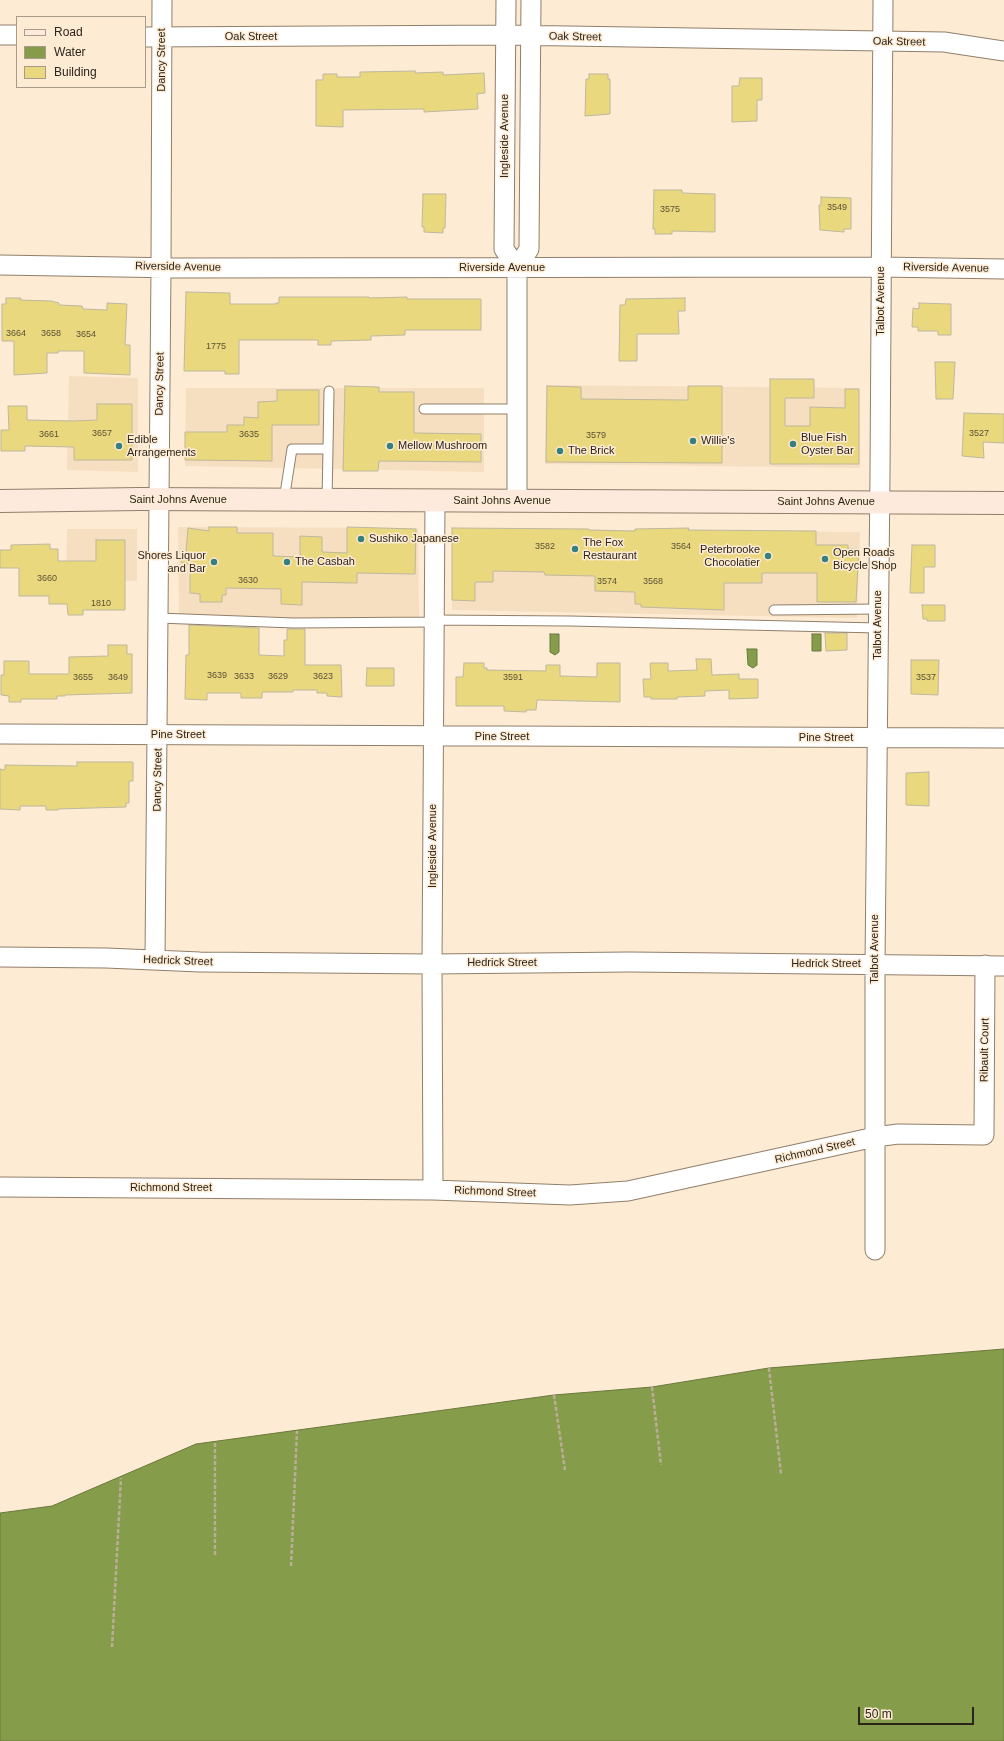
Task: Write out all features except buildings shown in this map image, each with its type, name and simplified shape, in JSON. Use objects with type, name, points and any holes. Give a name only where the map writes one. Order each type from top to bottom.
[{"type":"main road","name":"Saint Johns Avenue","points":[[0,501],[284,500],[1004,503]]},
{"type":"street","name":"Dancy Street","points":[[155,960],[161,267],[153,37],[162,0]]},
{"type":"street","name":"Ingleside Avenue","points":[[506,0],[504,249],[517,268]]},
{"type":"street","points":[[517,501],[517,268],[529,249],[531,0]]},
{"type":"street","name":"Talbot Avenue","points":[[875,1250],[875,964],[883,0]]},
{"type":"street","points":[[0,35],[16,35]]},
{"type":"street","name":"Oak Street","points":[[153,37],[506,35],[944,42],[1004,51]]},
{"type":"street","name":"Riverside Avenue","points":[[0,265],[517,268],[881,267],[1004,269]]},
{"type":"street","name":"Ingleside Avenue","points":[[433,1190],[432,964],[435,501]]},
{"type":"street","name":"Pine Street","points":[[0,734],[1004,738]]},
{"type":"street","name":"Hedrick Street","points":[[0,957],[432,964],[630,962],[1004,966]]},
{"type":"street","name":"Ribault Court","points":[[984,1135],[985,966]]},
{"type":"street","name":"Richmond Street","points":[[0,1187],[433,1190],[570,1195],[628,1191],[875,1137],[898,1134],[984,1135]]},
{"type":"lane","points":[[327,501],[329,391]]},
{"type":"lane","points":[[424,409],[517,409]]},
{"type":"lane","points":[[284,500],[292,449],[328,449]]},
{"type":"lane","points":[[774,610],[878,609]]},
{"type":"lane","points":[[158,618],[294,623],[570,620],[878,628]]},
{"type":"path","points":[[769,1368],[781,1474]]},
{"type":"path","points":[[652,1387],[661,1465]]},
{"type":"path","points":[[554,1395],[565,1470]]},
{"type":"path","points":[[291,1566],[297,1431]]},
{"type":"path","points":[[215,1443],[215,1557]]},
{"type":"path","points":[[112,1647],[121,1478]]},
{"type":"shaded area","points":[[69,376],[138,378],[138,472],[67,470]]},
{"type":"shaded area","points":[[546,385],[859,388],[860,468],[545,464]]},
{"type":"shaded area","points":[[186,388],[484,388],[484,472],[185,466]]},
{"type":"shaded area","points":[[178,527],[418,528],[419,619],[179,622]]},
{"type":"shaded area","points":[[67,529],[137,529],[137,581],[66,580]]},
{"type":"shaded area","points":[[453,529],[860,532],[857,618],[452,610]]},
{"type":"water","points":[[550,634],[559,634],[559,652],[555,655],[550,652]]},
{"type":"water","points":[[812,634],[821,634],[821,651],[812,651]]},
{"type":"water","points":[[747,649],[757,649],[757,665],[753,668],[748,665]]},
{"type":"water","points":[[1004,1349],[1004,1741],[0,1741],[0,1513],[52,1506],[196,1444],[554,1395],[652,1387],[769,1368]]},
{"type":"place","name":"Willie's","points":[[693,441]]},
{"type":"place","name":"Blue Fish Oyster Bar","points":[[793,444]]},
{"type":"place","name":"Edible Arrangements","points":[[119,446]]},
{"type":"place","name":"Mellow Mushroom","points":[[390,446]]},
{"type":"place","name":"The Brick","points":[[560,451]]},
{"type":"place","name":"Sushiko Japanese","points":[[361,539]]},
{"type":"place","name":"The Fox Restaurant","points":[[575,549]]},
{"type":"place","name":"Peterbrooke Chocolatier","points":[[768,556]]},
{"type":"place","name":"Open Roads Bicycle Shop","points":[[825,559]]},
{"type":"place","name":"Shores Liquor and Bar","points":[[214,562]]},
{"type":"place","name":"The Casbah","points":[[287,562]]}]
